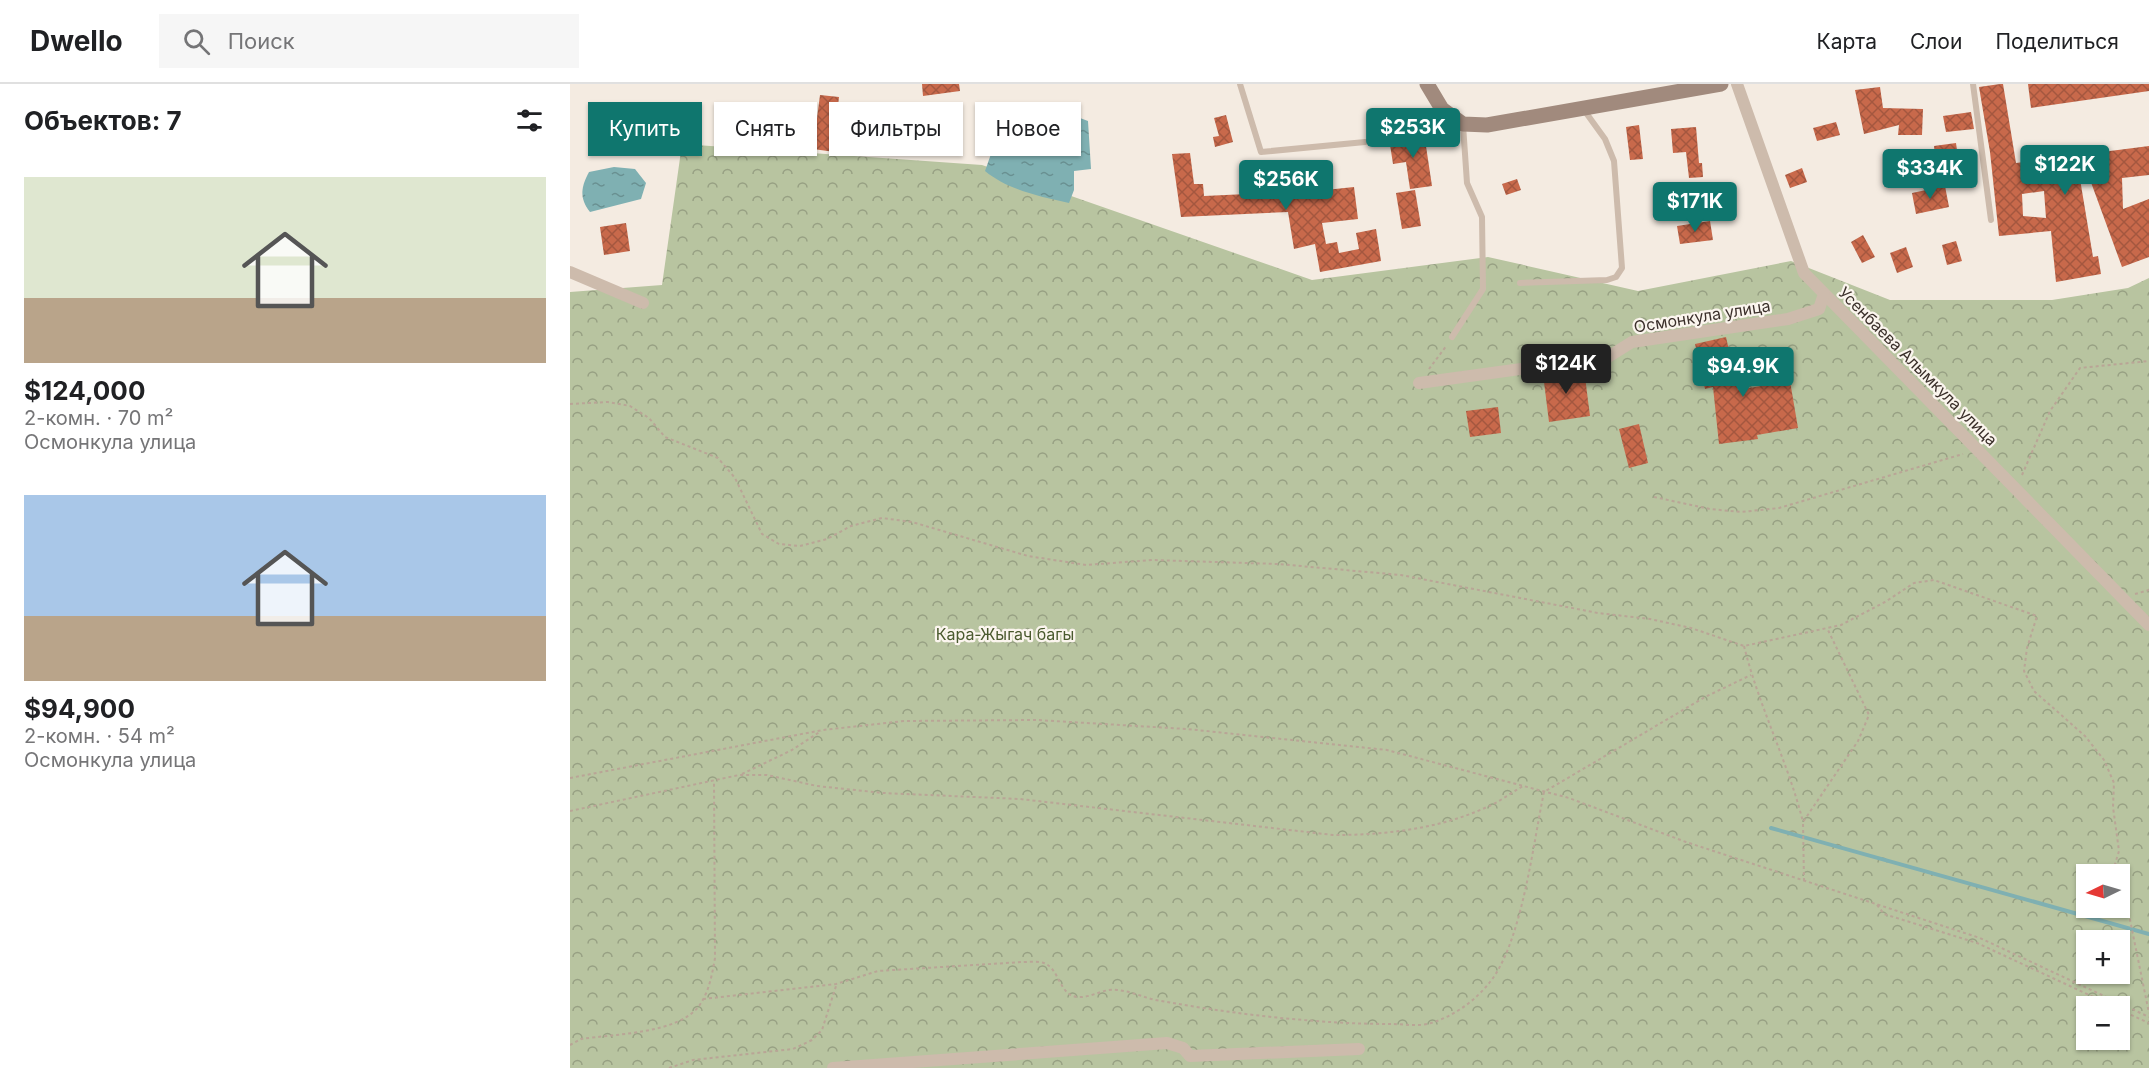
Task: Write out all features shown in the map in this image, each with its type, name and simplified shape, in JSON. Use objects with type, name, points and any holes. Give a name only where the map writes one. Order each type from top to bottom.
[{"type":"street","points":[[1427,84],[1442,109],[1463,124],[1487,125],[1721,84]]},
{"type":"street","name":"Усенбаева Алымкула улица","points":[[1737,84],[1804,273],[2149,625]]},
{"type":"street","points":[[570,272],[643,303]]},
{"type":"street","name":"Осмонкула улица","points":[[1419,383],[1608,357],[1632,342],[1788,319],[1819,309],[1824,294]]},
{"type":"street","points":[[833,1068],[1167,1043],[1183,1048],[1192,1062],[1359,1048]]},
{"type":"lane","points":[[1240,84],[1261,152],[1365,142]]},
{"type":"lane","points":[[1973,84],[1991,220]]},
{"type":"lane","points":[[1520,284],[1607,280],[1616,277],[1623,268],[1614,161],[1605,139],[1583,108]]},
{"type":"lane","points":[[1452,338],[1483,289],[1482,216],[1467,183],[1463,124]]},
{"type":"path","points":[[1419,383],[1452,338]]},
{"type":"path","points":[[2016,488],[2050,411],[2080,368],[2149,361]]},
{"type":"path","points":[[570,404],[608,402],[630,406],[649,418],[665,437],[718,458],[735,478],[762,534],[779,544],[800,546],[827,539],[851,526],[882,518],[912,522],[1028,556],[1086,565],[1152,560],[1278,564],[1401,575],[1598,613],[1650,619],[1691,628],[1744,646],[1841,625],[1885,602],[1914,582],[1934,580],[2037,616],[2027,648],[2024,671],[2034,691],[2085,736],[2107,768],[2114,783],[2113,807],[2119,851],[2115,864]]},
{"type":"path","points":[[1654,497],[1710,509],[1741,512],[1779,508],[1977,449]]},
{"type":"path","points":[[1803,822],[1858,741],[1869,715],[1827,628]]},
{"type":"path","points":[[1744,646],[1751,675],[1794,783],[1803,822],[1804,881]]},
{"type":"path","points":[[703,999],[836,984],[878,971],[1022,962],[1044,963],[1054,971],[1063,989],[1075,997],[1088,996],[1101,990],[1118,990],[1158,1001],[1276,1016],[1366,1024],[1429,1024],[1456,1014],[1490,982],[1505,957],[1520,907],[1544,792],[1705,696],[1751,675]]},
{"type":"path","points":[[570,778],[823,730],[904,721],[1037,720],[1187,729],[1387,750],[1544,792],[1804,881],[1980,938],[2149,1015]]},
{"type":"path","points":[[570,811],[739,775],[792,750],[823,730]]},
{"type":"path","points":[[739,775],[767,775],[817,786],[883,793],[1020,799],[1333,835],[1370,835],[1433,826],[1487,807],[1522,786]]},
{"type":"path","points":[[570,1045],[581,1039],[671,1026],[698,1008],[703,999],[711,984],[715,958],[714,781]]},
{"type":"path","points":[[1876,904],[1884,914],[1977,944],[2091,996]]},
{"type":"path","points":[[2130,918],[2149,1015]]},
{"type":"path","points":[[669,1068],[693,1060],[793,1049],[812,1040],[822,1030],[836,984]]},
{"type":"path","points":[[2130,1014],[2149,1023]]},
{"type":"green space","name":"Кара-Жыгач багы","points":[[702,145],[714,146],[714,156],[817,156],[817,153],[982,165],[1312,280],[1488,257],[1638,291],[1791,261],[1890,300],[2052,300],[2128,288],[2149,278],[2149,1068],[570,1068],[570,292],[662,285],[680,156],[702,156]]},
{"type":"water","points":[[1081,118],[1088,121],[1091,169],[1074,171],[1074,190],[1069,203],[1014,188],[985,171],[990,156],[1081,156]]},
{"type":"water","points":[[614,167],[635,169],[646,183],[641,199],[590,212],[584,202],[582,192],[589,172]]},
{"type":"building","points":[[922,84],[959,84],[960,91],[923,96]]},
{"type":"building","points":[[2003,84],[2016,163],[2149,146],[2149,175],[2122,178],[2123,209],[2149,199],[2149,257],[2122,267],[2085,166],[2078,167],[2093,257],[2098,256],[2101,274],[2056,282],[2051,231],[1999,236],[1990,152],[1979,87]],"holes":[[[2044,191],[2046,218],[2023,216],[2022,194]]]},
{"type":"building","points":[[2028,84],[2149,84],[2149,91],[2031,108]]},
{"type":"building","points":[[1880,87],[1883,108],[1923,109],[1922,135],[1898,135],[1899,125],[1864,134],[1855,90]]},
{"type":"building","points":[[820,95],[839,97],[838,102],[829,102],[829,151],[817,150]]},
{"type":"building","points":[[1971,112],[1974,129],[1946,132],[1943,116]]},
{"type":"building","points":[[1226,115],[1233,142],[1215,147],[1213,137],[1219,136],[1214,118]]},
{"type":"building","points":[[1836,122],[1840,135],[1817,141],[1813,128]]},
{"type":"building","points":[[1639,125],[1643,159],[1630,160],[1626,127]]},
{"type":"building","points":[[1696,127],[1699,163],[1702,163],[1703,177],[1689,178],[1686,152],[1673,153],[1671,129]]},
{"type":"building","points":[[1424,133],[1432,186],[1410,189],[1406,162],[1393,164],[1389,138]]},
{"type":"building","points":[[1956,143],[1959,165],[1937,169],[1934,146]]},
{"type":"building","points":[[1190,153],[1194,184],[1203,184],[1204,196],[1247,194],[1246,187],[1285,185],[1283,170],[1311,165],[1316,191],[1354,187],[1358,219],[1322,223],[1326,244],[1337,242],[1339,253],[1359,249],[1356,233],[1376,229],[1381,261],[1320,272],[1315,244],[1294,249],[1288,212],[1181,217],[1172,154]]},
{"type":"building","points":[[1802,168],[1807,182],[1790,188],[1785,175]]},
{"type":"building","points":[[1517,179],[1521,190],[1506,195],[1502,184]]},
{"type":"building","points":[[1945,186],[1949,207],[1916,214],[1912,193]]},
{"type":"building","points":[[1415,190],[1421,226],[1402,229],[1396,193]]},
{"type":"building","points":[[1710,221],[1713,240],[1680,244],[1677,226]]},
{"type":"building","points":[[626,223],[630,251],[604,255],[600,227]]},
{"type":"building","points":[[1863,235],[1875,257],[1862,263],[1851,242]]},
{"type":"building","points":[[1956,241],[1962,261],[1947,265],[1942,245]]},
{"type":"building","points":[[1906,247],[1913,267],[1897,273],[1890,253]]},
{"type":"building","points":[[1726,337],[1738,390],[1790,381],[1798,428],[1757,435],[1758,439],[1719,444],[1713,387],[1705,389],[1695,344]]},
{"type":"building","points":[[1584,369],[1590,416],[1549,422],[1543,374]]},
{"type":"building","points":[[1498,407],[1501,433],[1470,437],[1466,411]]},
{"type":"building","points":[[1639,424],[1648,463],[1629,468],[1619,429]]},
{"type":"waterway","points":[[1771,828],[2149,934]]}]
